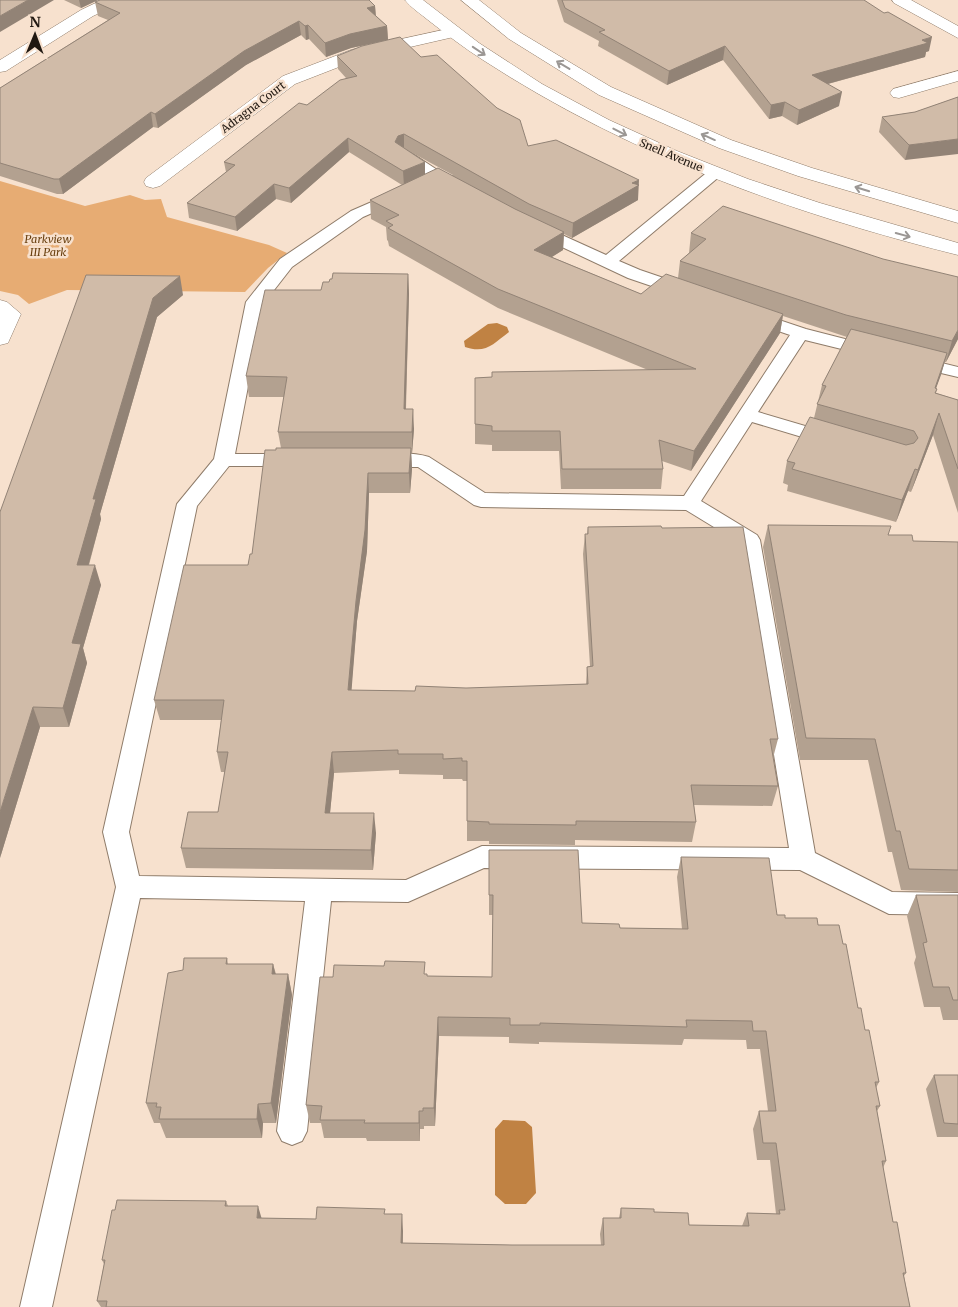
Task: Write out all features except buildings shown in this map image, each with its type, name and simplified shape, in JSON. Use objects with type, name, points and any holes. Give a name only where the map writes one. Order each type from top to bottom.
[{"type":"main road","points":[[0,67],[88,13],[115,0]]},
{"type":"main road","name":"Snell Avenue","points":[[413,0],[452,33],[536,90],[650,147],[715,173],[881,229],[958,250]]},
{"type":"main road","points":[[469,0],[515,36],[605,91],[725,144],[909,204],[958,217]]},
{"type":"main road","points":[[900,0],[958,33]]},
{"type":"main road","name":"Adragna Court","points":[[153,182],[289,80],[356,54],[452,33]]},
{"type":"main road","points":[[899,93],[958,76]]},
{"type":"main road","points":[[909,204],[958,204]]},
{"type":"main road","points":[[0,306],[10,314],[0,338]]},
{"type":"lane","points":[[405,155],[457,187]]},
{"type":"lane","points":[[608,262],[715,173]]},
{"type":"lane","points":[[36,1307],[129,887],[116,832],[187,504],[224,460],[255,302],[286,263],[357,214],[440,178]]},
{"type":"lane","points":[[522,223],[634,274],[699,297]]},
{"type":"lane","points":[[736,310],[800,333],[958,372]]},
{"type":"lane","points":[[690,503],[800,333]]},
{"type":"lane","points":[[747,415],[852,445]]},
{"type":"lane","points":[[224,460],[313,460]]},
{"type":"lane","points":[[362,461],[422,461],[481,500],[690,503],[750,540],[803,859]]},
{"type":"lane","points":[[129,887],[408,891],[482,857],[803,859],[889,903],[958,904]]},
{"type":"lane","points":[[292,1131],[320,889]]},
{"type":"green space","name":"Parkview III Park","points":[[0,181],[85,206],[130,195],[145,200],[161,199],[167,217],[269,245],[287,253],[268,268],[245,292],[67,290],[29,304],[18,295],[0,291]]},
{"type":"shaded area","points":[[497,323],[507,327],[509,332],[494,344],[478,349],[465,347],[464,341],[488,324]]},
{"type":"shaded area","points":[[503,1120],[525,1121],[532,1127],[536,1193],[526,1204],[505,1204],[495,1195],[495,1129]]}]
